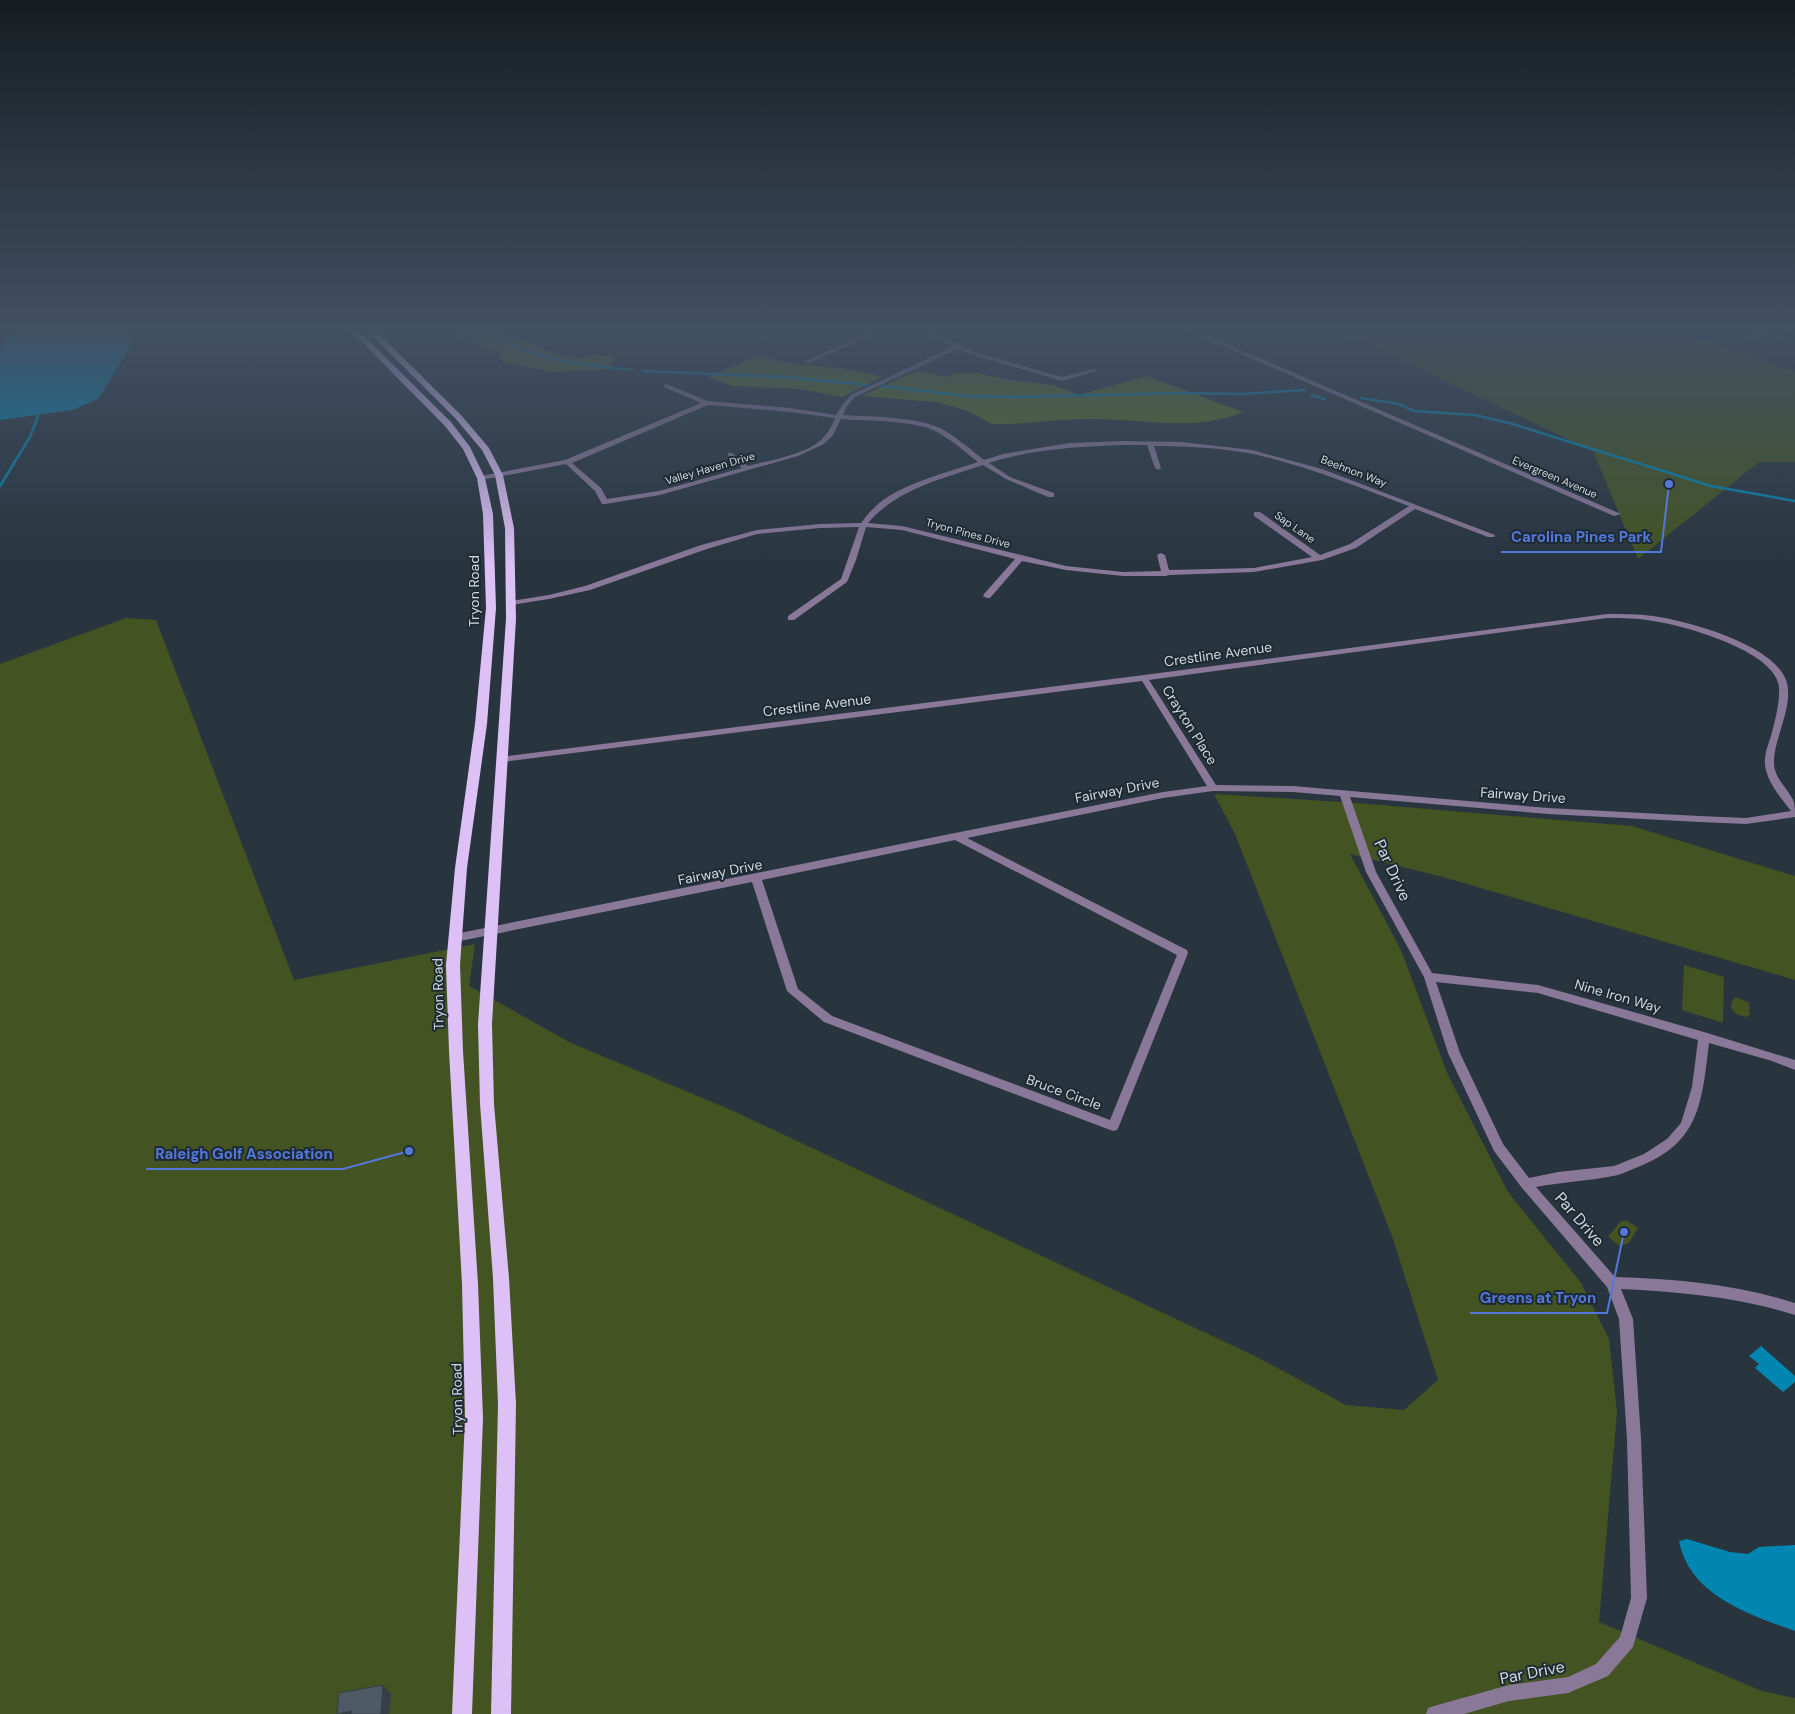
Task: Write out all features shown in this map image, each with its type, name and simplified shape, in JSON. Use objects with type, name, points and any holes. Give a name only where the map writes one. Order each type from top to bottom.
[{"type":"main road","name":"Tryon Road","points":[[431,407],[456,432],[468,449],[481,478],[488,514],[490,539],[490,634],[453,965],[454,1014],[470,1284],[474,1418],[462,1714]]},
{"type":"main road","points":[[447,407],[462,422],[490,457],[499,475],[507,512],[511,603],[503,759],[485,1024],[507,1404],[501,1714]]},
{"type":"street","points":[[481,478],[567,462],[698,407]]},
{"type":"street","points":[[754,407],[925,425],[939,430],[1008,478],[1051,495]]},
{"type":"street","name":"Valley Haven Drive","points":[[567,462],[598,490],[605,502],[660,493],[796,455],[813,448],[826,440],[843,407]]},
{"type":"street","name":"Evergreen Avenue","points":[[1368,407],[1617,514]]},
{"type":"street","points":[[1150,443],[1158,468]]},
{"type":"street","name":"Beehnon Way","points":[[863,524],[877,508],[898,494],[928,480],[983,462],[1036,450],[1070,446],[1150,443],[1224,448],[1283,459],[1320,470],[1491,535]]},
{"type":"street","points":[[730,454],[746,468]]},
{"type":"street","name":"Tryon Pines Drive","points":[[511,603],[550,597],[587,588],[696,550],[757,532],[796,527],[863,524],[902,528],[1066,568],[1123,574],[1254,570],[1320,558],[1353,546],[1414,506]]},
{"type":"street","name":"Sap Lane","points":[[1257,514],[1320,558]]},
{"type":"street","points":[[791,618],[844,580],[863,524]]},
{"type":"street","points":[[1161,555],[1166,574]]},
{"type":"street","points":[[987,596],[1020,558]]},
{"type":"street","name":"Crestline Avenue","points":[[503,759],[1144,678],[1607,616],[1656,618],[1684,625],[1729,641],[1766,659],[1778,670],[1783,684],[1777,730],[1769,755],[1771,770],[1780,790],[1795,810]]},
{"type":"street","name":"Crayton Place","points":[[1144,678],[1213,788]]},
{"type":"street","name":"Fairway Drive","points":[[455,938],[1162,795],[1213,788],[1293,789],[1548,811],[1746,821],[1795,814]]},
{"type":"street","name":"Par Drive","points":[[1344,794],[1371,872],[1429,977],[1454,1053],[1498,1147],[1526,1184],[1612,1283],[1626,1320],[1634,1439],[1639,1598],[1627,1641],[1602,1670],[1568,1685],[1509,1693],[1434,1714]]},
{"type":"street","name":"Bruce Circle","points":[[756,878],[793,991],[828,1019],[1113,1126],[1183,954],[956,836]]},
{"type":"street","name":"Nine Iron Way","points":[[1429,977],[1538,989],[1704,1036],[1795,1065]]},
{"type":"street","points":[[1526,1184],[1558,1177],[1614,1171],[1648,1158],[1671,1143],[1686,1124],[1695,1096],[1704,1036]]},
{"type":"street","points":[[1612,1283],[1722,1290],[1778,1303],[1795,1309]]},
{"type":"green space","points":[[954,407],[1230,407],[1243,412],[1206,422],[1187,423],[1091,419],[992,424],[968,411]]},
{"type":"green space","points":[[1500,407],[1795,407],[1795,462],[1759,462],[1638,559],[1593,451]]},
{"type":"green space","points":[[126,618],[156,620],[294,980],[475,944],[469,986],[571,1043],[731,1110],[1255,1356],[1346,1405],[1404,1410],[1438,1380],[1392,1236],[1235,834],[1214,794],[1357,803],[1632,826],[1795,876],[1795,980],[1443,877],[1350,854],[1401,950],[1448,1075],[1508,1192],[1581,1283],[1609,1339],[1617,1412],[1599,1622],[1762,1691],[1795,1698],[1795,1714],[0,1714],[0,664]]},
{"type":"green space","points":[[1684,965],[1724,977],[1723,1023],[1682,1010]]},
{"type":"green space","points":[[1736,997],[1749,1003],[1750,1015],[1746,1017],[1736,1014],[1731,1008],[1732,1001]]},
{"type":"green space","points":[[1626,1220],[1638,1228],[1629,1243],[1620,1246],[1608,1237],[1620,1222]]},
{"type":"water","points":[[0,407],[79,407],[72,410],[0,420]]},
{"type":"water","points":[[1761,1346],[1795,1376],[1795,1382],[1783,1392],[1755,1368],[1759,1364],[1749,1356]]},
{"type":"water","points":[[1687,1539],[1730,1552],[1748,1554],[1759,1547],[1795,1545],[1795,1631],[1741,1610],[1708,1589],[1695,1576],[1685,1560],[1679,1541]]},
{"type":"building","points":[[383,1685],[381,1714],[351,1714],[351,1711],[337,1714],[339,1693]]},
{"type":"waterway","points":[[1405,407],[1414,411],[1475,415],[1509,423],[1711,486],[1795,501]]},
{"type":"waterway","points":[[0,486],[30,437],[38,416]]},
{"type":"place","name":"Carolina Pines Park","points":[[1669,484]]},
{"type":"place","name":"Raleigh Golf Association","points":[[409,1151]]},
{"type":"place","name":"Greens at Tryon","points":[[1624,1232]]}]
